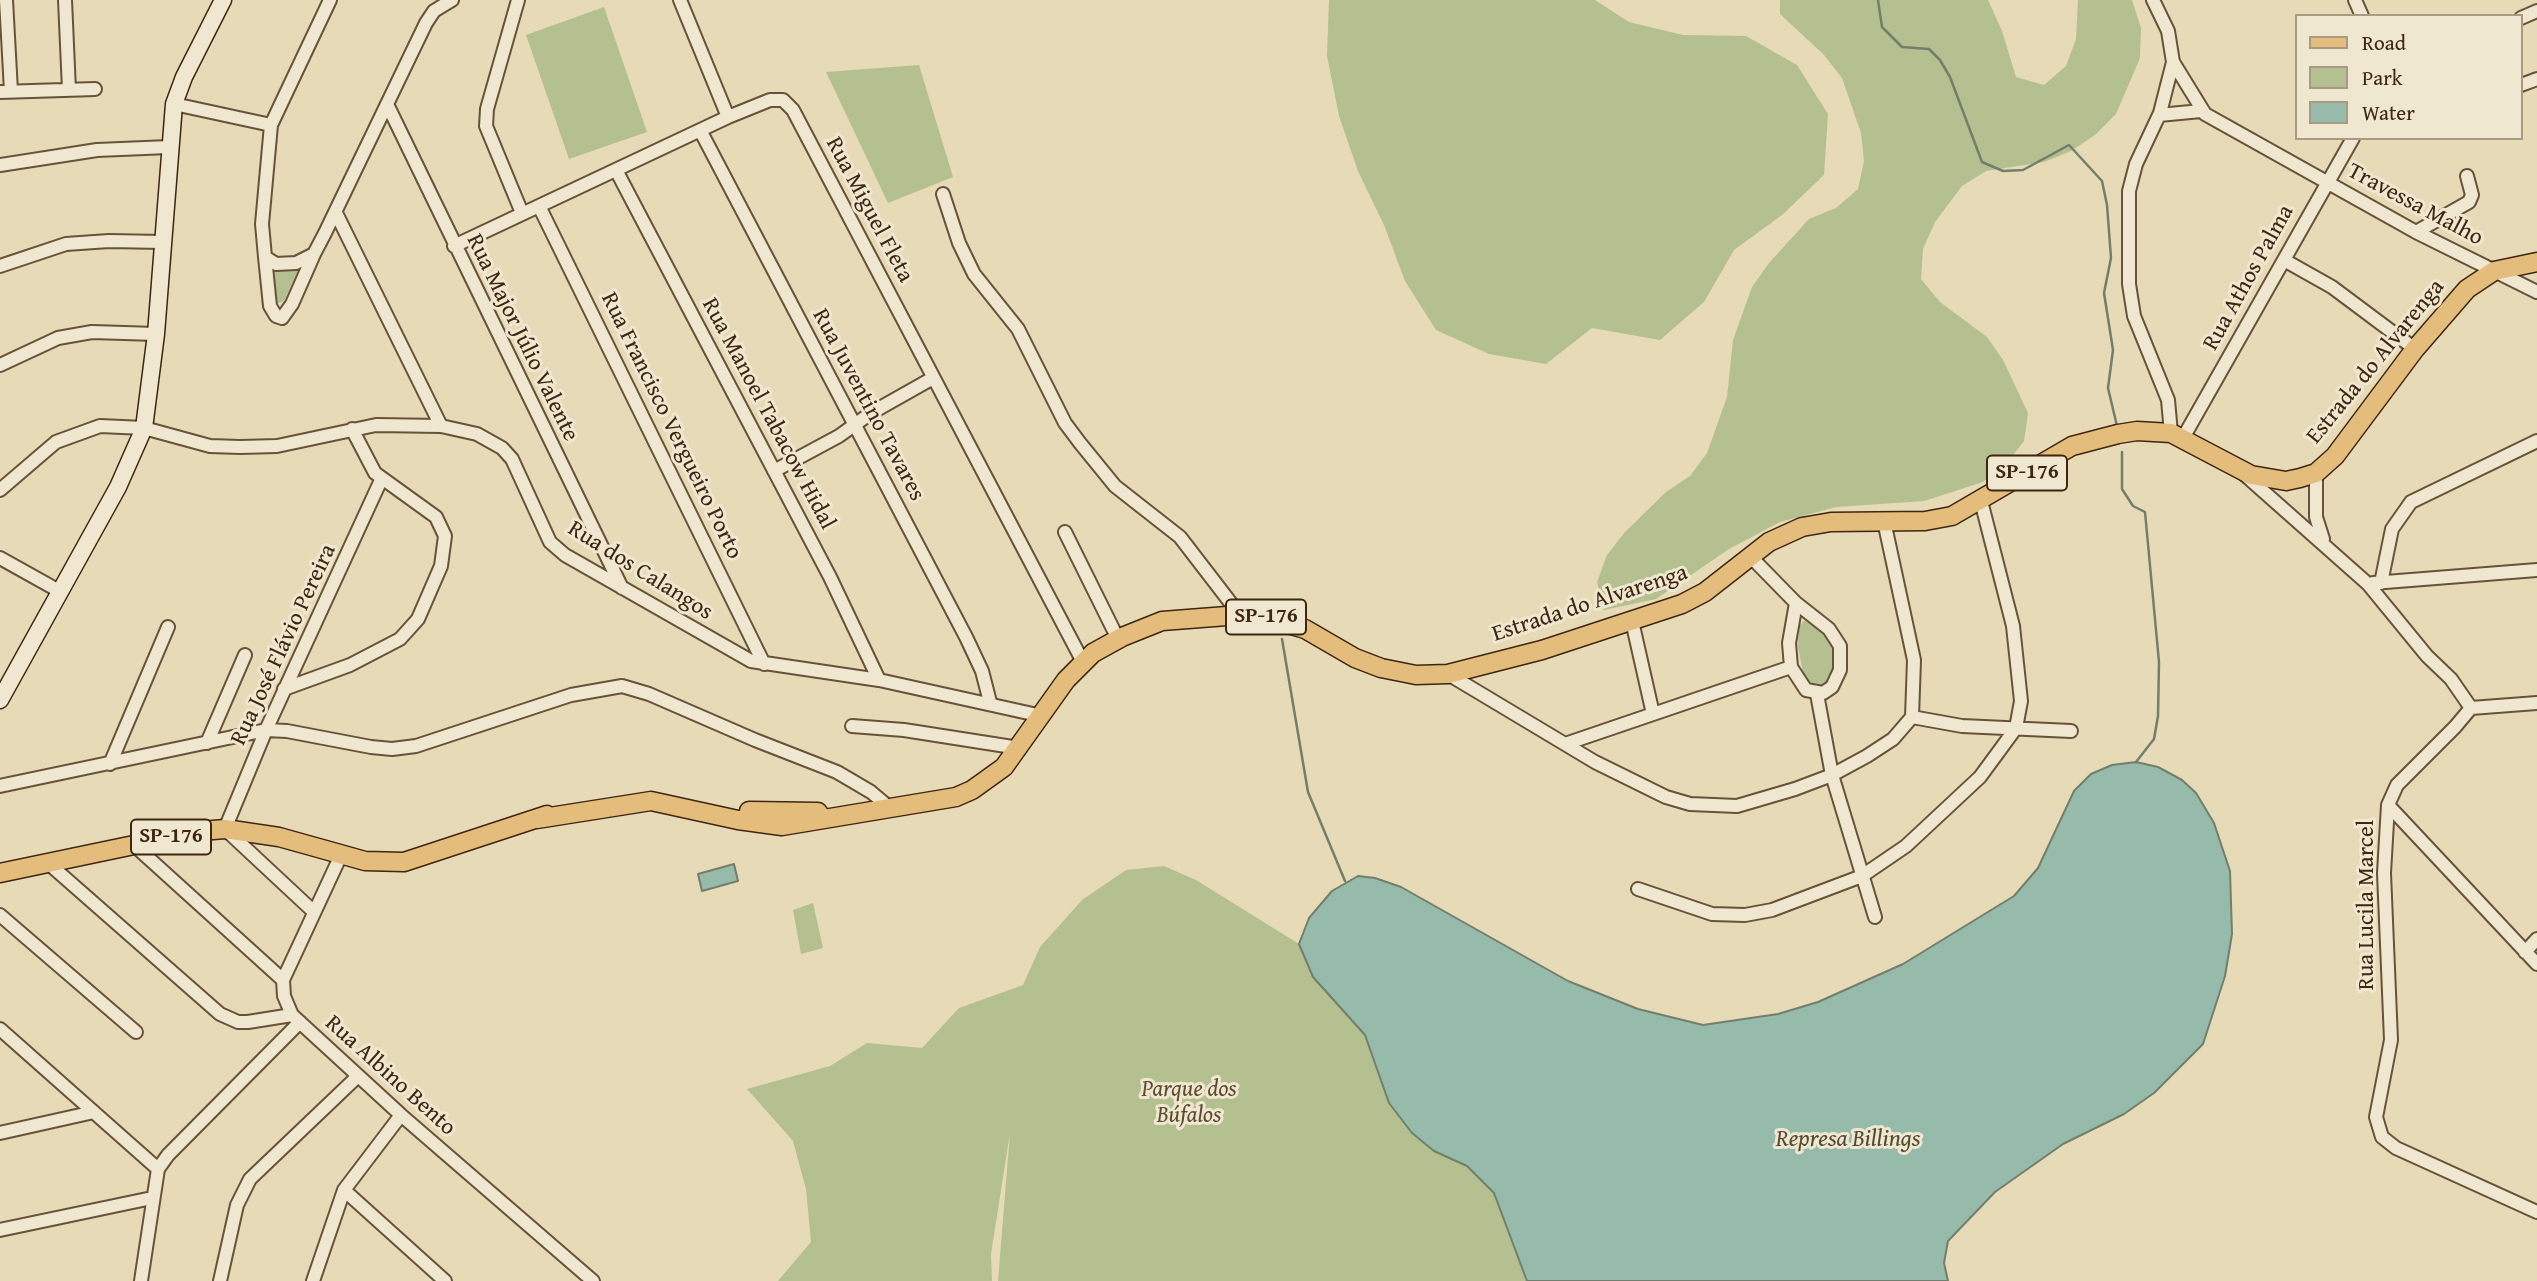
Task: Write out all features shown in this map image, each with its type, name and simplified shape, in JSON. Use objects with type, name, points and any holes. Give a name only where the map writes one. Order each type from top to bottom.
[{"type":"main road","points":[[0,700],[118,487],[144,428],[156,334],[174,104],[184,77],[223,0]]},
{"type":"main road","name":"Estrada do Alvarenga","points":[[0,873],[201,831],[225,829],[279,837],[375,862],[404,862],[537,819],[651,801],[738,820],[782,826],[811,824],[850,813],[938,801],[972,790],[1004,767],[1066,680],[1083,662],[1118,639],[1162,621],[1253,614],[1281,620],[1381,668],[1416,675],[1448,674],[1542,650],[1682,604],[1705,592],[1769,542],[1802,527],[1831,522],[1925,521],[1952,516],[2072,446],[2137,431],[2177,436],[2251,475],[2286,481],[2316,473],[2335,457],[2415,349],[2468,289],[2494,271],[2537,262]]},
{"type":"street","points":[[6,0],[5,92],[95,89]]},
{"type":"street","points":[[65,0],[69,90]]},
{"type":"street","points":[[330,0],[271,125],[262,224],[270,306],[276,316],[282,318],[292,304],[426,23],[447,1]]},
{"type":"street","points":[[518,0],[487,109],[486,126],[522,214]]},
{"type":"street","points":[[680,0],[728,117]]},
{"type":"street","points":[[2153,0],[2168,31],[2173,62],[2201,111],[2159,116]]},
{"type":"street","points":[[2173,62],[2159,116],[2136,164],[2129,191],[2129,284],[2134,316],[2168,400],[2177,436]]},
{"type":"street","name":"Rua Miguel Fleta","points":[[454,246],[728,117],[777,99],[793,110],[1083,662]]},
{"type":"street","points":[[174,104],[271,125]]},
{"type":"street","name":"Rua Major Júlio Valente","points":[[387,104],[622,588]]},
{"type":"street","name":"Travessa Malho","points":[[2201,111],[2416,232],[2537,292]]},
{"type":"street","name":"Rua Juventino Tavares","points":[[700,130],[977,658],[990,702]]},
{"type":"street","name":"Rua Athos Palma","points":[[2177,436],[2284,260],[2352,140]]},
{"type":"street","points":[[0,165],[97,150],[169,146]]},
{"type":"street","name":"Rua Manoel Tabacow Hidal","points":[[616,170],[774,471],[879,680]]},
{"type":"street","points":[[2416,232],[2469,202],[2472,195],[2468,176]]},
{"type":"street","points":[[943,194],[974,275],[1017,329],[1072,433],[1115,486],[1180,537],[1240,615]]},
{"type":"street","name":"Rua Francisco Vergueiro Porto","points":[[538,206],[764,664]]},
{"type":"street","points":[[336,213],[441,426]]},
{"type":"street","points":[[0,266],[66,244],[109,241],[162,242]]},
{"type":"street","points":[[265,257],[276,264],[286,265],[314,254]]},
{"type":"street","points":[[2284,260],[2332,287],[2415,349]]},
{"type":"street","points":[[0,365],[58,338],[92,332],[156,334]]},
{"type":"street","points":[[774,471],[933,378]]},
{"type":"street","name":"Rua dos Calangos","points":[[0,490],[56,442],[76,432],[100,426],[144,428],[209,446],[240,447],[277,446],[376,425],[441,426],[477,434],[502,448],[512,458],[550,542],[565,555],[735,653],[764,664],[879,680],[990,702],[1042,716]]},
{"type":"street","points":[[285,689],[384,649],[410,629],[418,618],[441,566],[445,536],[436,517],[381,480],[367,460],[352,429]]},
{"type":"street","points":[[2374,583],[2392,529],[2411,502],[2537,441]]},
{"type":"street","points":[[2236,467],[2374,583],[2427,656],[2451,679],[2471,708],[2537,703]]},
{"type":"street","points":[[2316,473],[2316,517],[2325,543]]},
{"type":"street","name":"Rua José Flávio Pereira","points":[[225,829],[266,730],[381,480]]},
{"type":"street","points":[[1638,889],[1712,914],[1745,915],[1772,910],[1862,876],[1906,846],[1953,803],[2005,747],[2016,728],[2021,701],[2013,626],[1981,501]]},
{"type":"street","points":[[1448,674],[1632,781],[1690,804],[1737,806],[1832,775],[1893,739],[1912,717],[1914,660],[1884,521]]},
{"type":"street","points":[[1065,532],[1118,639]]},
{"type":"street","points":[[1749,556],[1796,603],[1829,628],[1840,646],[1840,670],[1829,691],[1817,694],[1806,690],[1791,667],[1789,643],[1796,603]]},
{"type":"street","points":[[0,558],[61,592]]},
{"type":"street","points":[[2374,583],[2537,570]]},
{"type":"street","points":[[1632,621],[1653,714]]},
{"type":"street","points":[[110,764],[168,627]]},
{"type":"street","points":[[206,743],[245,655]]},
{"type":"street","points":[[1568,743],[1791,667]]},
{"type":"street","points":[[0,786],[266,730],[288,731],[392,749],[440,739],[571,695],[622,686],[649,694],[837,772],[871,792],[890,808]]},
{"type":"street","points":[[1817,694],[1832,775],[1875,917]]},
{"type":"street","name":"Rua Lucila Marcel","points":[[2471,708],[2397,785],[2388,805],[2384,873],[2391,1040],[2375,1117],[2378,1129],[2389,1143],[2412,1157],[2537,1212]]},
{"type":"street","points":[[1912,717],[1962,726],[2071,731]]},
{"type":"street","points":[[852,726],[904,730],[1019,748]]},
{"type":"street","points":[[2388,805],[2537,964]]},
{"type":"street","points":[[225,829],[314,912]]},
{"type":"street","points":[[134,845],[283,980],[341,855]]},
{"type":"street","points":[[48,863],[220,1014],[248,1022],[296,1019]]},
{"type":"street","points":[[0,915],[136,1032]]},
{"type":"street","points":[[2525,951],[2537,939]]},
{"type":"street","name":"Rua Albino Bento","points":[[283,980],[284,996],[296,1019],[401,1115],[593,1281]]},
{"type":"street","points":[[141,1281],[158,1169],[168,1155],[296,1019]]},
{"type":"street","points":[[3,1034],[158,1169]]},
{"type":"street","points":[[220,1281],[237,1205],[250,1178],[358,1076]]},
{"type":"street","points":[[0,1133],[94,1112]]},
{"type":"street","points":[[313,1281],[344,1190],[401,1115]]},
{"type":"street","points":[[344,1190],[445,1281]]},
{"type":"street","points":[[0,1230],[152,1198]]},
{"type":"green space","points":[[1329,0],[1595,0],[1629,22],[1683,35],[1746,36],[1797,65],[1828,114],[1824,175],[1782,215],[1734,250],[1704,302],[1660,340],[1592,328],[1546,364],[1489,354],[1436,330],[1405,281],[1384,225],[1358,171],[1339,116],[1327,56]]},
{"type":"green space","points":[[1780,0],[1988,0],[2002,31],[2016,77],[2044,85],[2066,66],[2076,39],[2078,0],[2132,0],[2141,28],[2140,58],[2116,114],[2095,135],[2071,151],[2044,162],[1986,171],[1962,186],[1935,222],[1923,249],[1921,279],[1940,302],[1987,337],[2003,360],[2028,413],[2024,441],[2006,464],[1983,482],[1924,501],[1836,507],[1780,522],[1729,549],[1656,599],[1604,610],[1597,582],[1607,555],[1625,532],[1666,492],[1690,476],[1707,453],[1727,397],[1733,340],[1752,287],[1769,263],[1809,219],[1836,208],[1858,189],[1864,161],[1861,133],[1842,78],[1824,55],[1780,14]]},
{"type":"green space","points":[[604,7],[647,132],[569,159],[526,35]]},
{"type":"green space","points":[[919,65],[953,177],[888,203],[826,72]]},
{"type":"green space","points":[[300,266],[284,301],[276,304],[271,267],[280,270]]},
{"type":"green space","points":[[1808,617],[1829,637],[1836,659],[1833,674],[1820,691],[1805,683],[1798,647],[1799,626]]},
{"type":"green space","name":"Parque dos Búfalos","points":[[1164,866],[1196,880],[1299,944],[1313,977],[1365,1035],[1389,1103],[1434,1151],[1467,1166],[1495,1193],[1527,1281],[998,1281],[1010,1133],[991,1254],[992,1281],[778,1281],[811,1242],[806,1189],[793,1141],[747,1089],[830,1066],[867,1043],[922,1048],[959,1008],[1023,985],[1040,947],[1082,900],[1126,870]]},
{"type":"green space","points":[[813,903],[823,948],[801,954],[793,910]]},
{"type":"water","name":"Represa Billings","points":[[2136,762],[2158,767],[2182,780],[2196,793],[2214,823],[2230,871],[2232,934],[2225,976],[2203,1044],[2154,1093],[2124,1114],[2063,1144],[1995,1192],[1948,1241],[1944,1263],[1948,1281],[1527,1281],[1494,1193],[1467,1166],[1434,1151],[1412,1133],[1389,1103],[1365,1035],[1313,977],[1299,944],[1309,918],[1332,891],[1358,876],[1375,878],[1401,887],[1568,981],[1638,1009],[1703,1025],[1778,1014],[1818,1002],[1903,964],[2014,896],[2038,868],[2074,791],[2091,774],[2112,765]]},
{"type":"water","points":[[734,864],[738,881],[702,891],[698,874]]},
{"type":"waterway","points":[[1878,0],[1882,27],[1902,47],[1929,49],[1940,60],[1950,77],[1982,162],[2003,171],[2023,170],[2069,145],[2102,181],[2107,205],[2111,258],[2104,293],[2113,350],[2108,388],[2117,426]]},
{"type":"waterway","points":[[2122,452],[2122,489],[2133,506],[2145,512],[2159,662],[2158,716],[2154,739],[2136,762]]},
{"type":"waterway","points":[[1282,639],[1308,792],[1345,881]]}]
